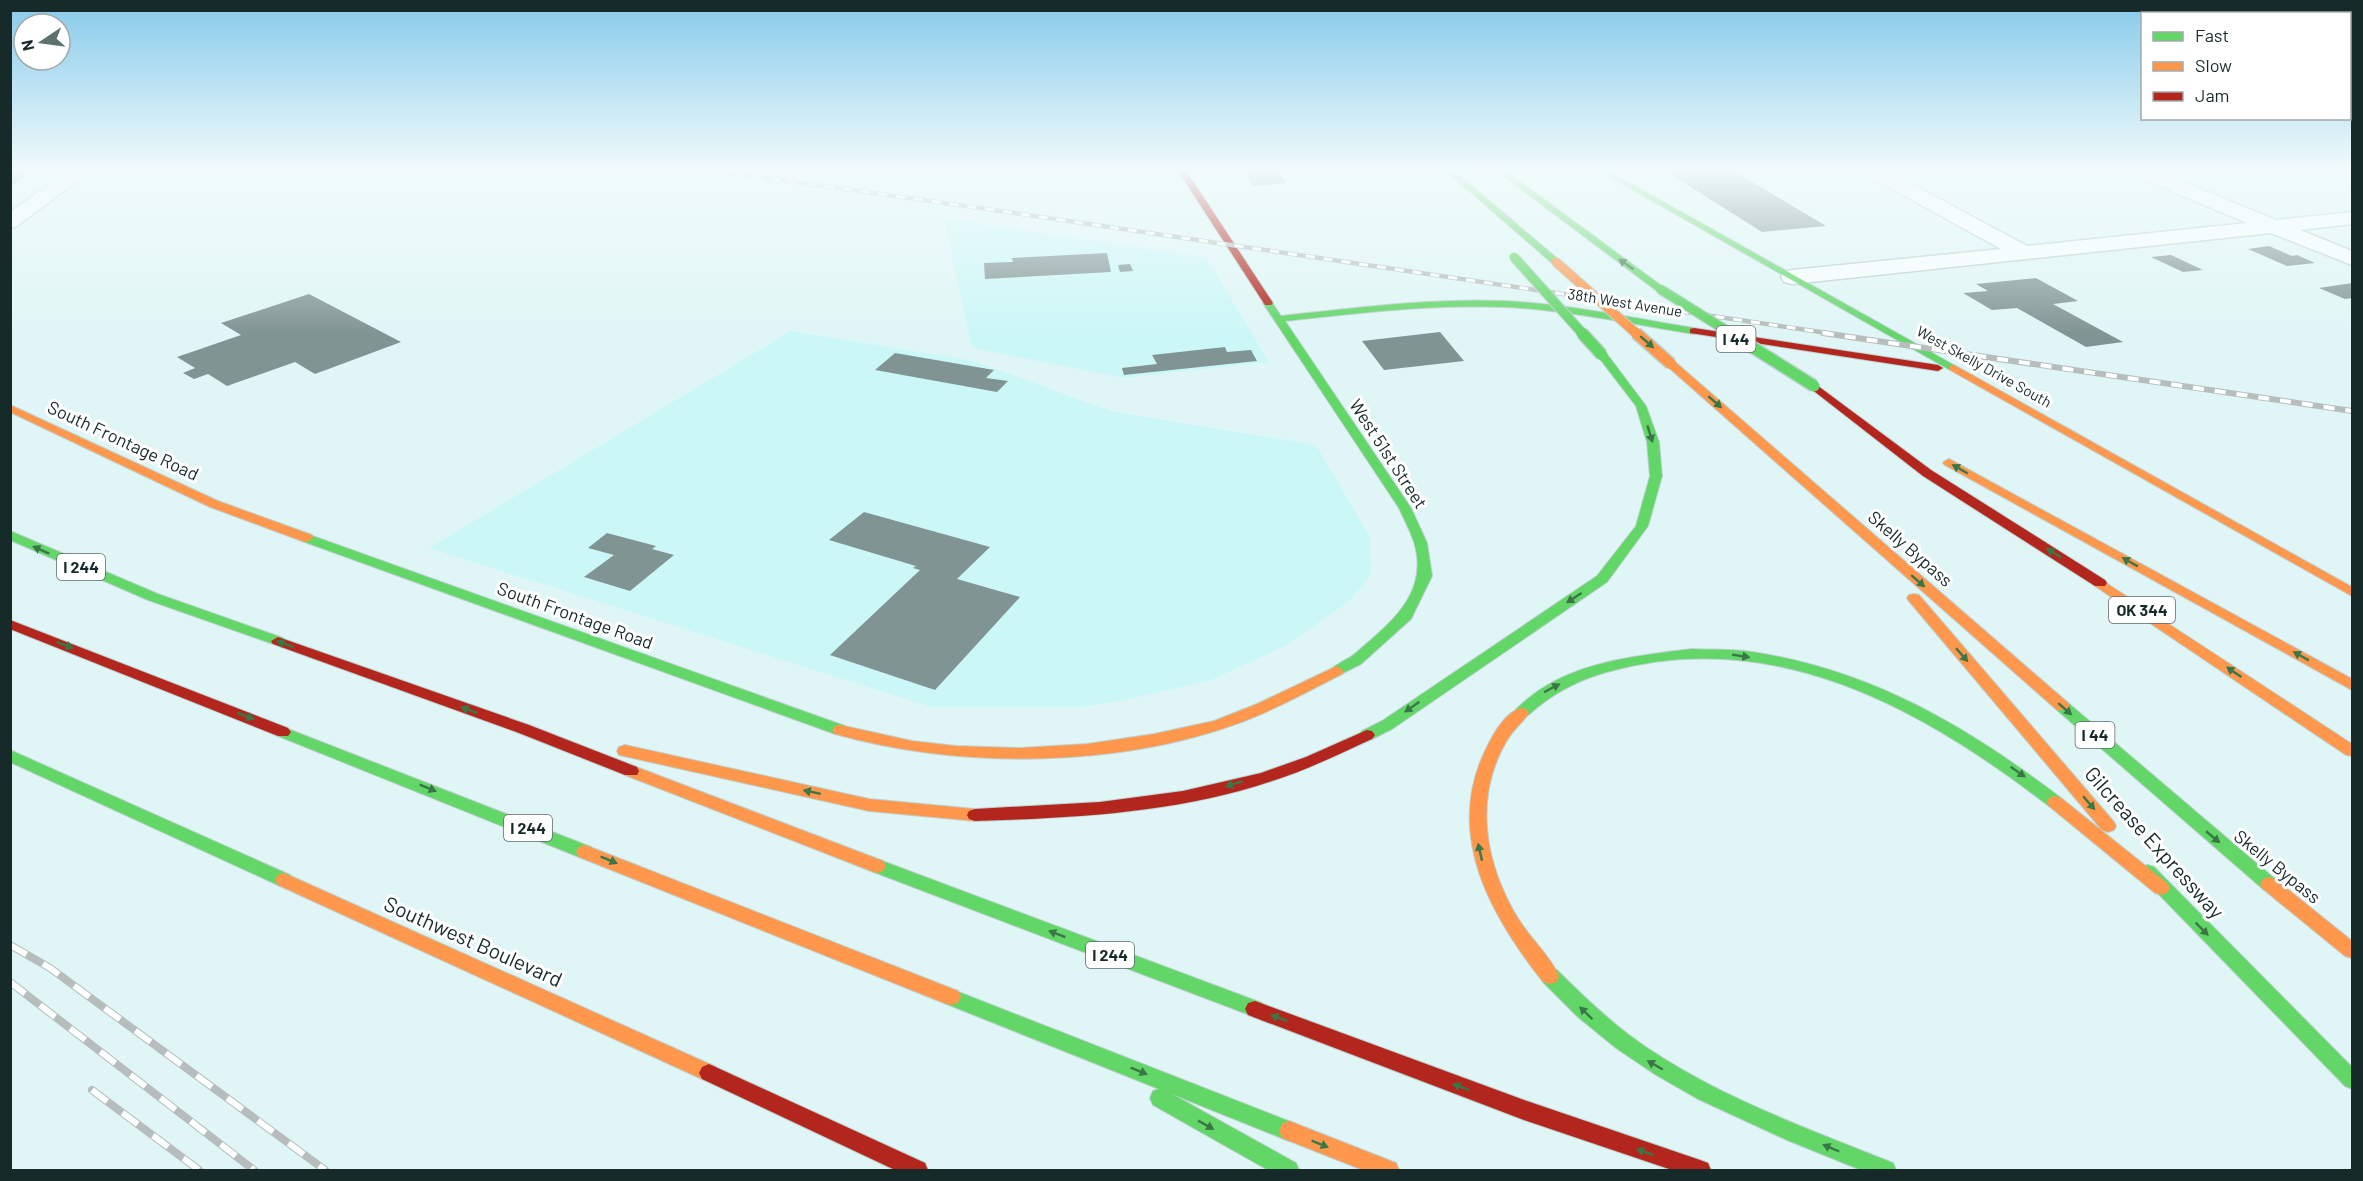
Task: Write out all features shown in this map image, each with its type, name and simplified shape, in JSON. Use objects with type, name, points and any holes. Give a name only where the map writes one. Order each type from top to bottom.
[{"type":"main road","name":"West 51st Street","points":[[1151,740],[1218,725],[1281,699],[1356,661],[1406,616],[1425,576],[1422,543],[1405,508],[1313,373],[1217,224]]},
{"type":"main road","name":"Skelly Bypass","points":[[1512,224],[2170,800],[2352,951]]},
{"type":"main road","name":"I 44","points":[[1572,224],[1660,289],[1717,327],[1814,386],[1905,437]]},
{"type":"main road","name":"West Skelly Drive South","points":[[1698,224],[2352,592]]},
{"type":"main road","points":[[524,729],[869,805],[974,814],[1054,813],[1138,805],[1221,789],[1304,764],[1387,725],[1602,579],[1642,526],[1656,476],[1653,442],[1641,406],[1602,355],[1511,253]]},
{"type":"main road","name":"38th West Avenue","points":[[1280,319],[1445,303],[1515,304],[1962,372]]},
{"type":"main road","name":"OK 344","points":[[1814,386],[1928,473],[2126,599],[2352,751]]},
{"type":"main road","name":"South Frontage Road","points":[[10,408],[214,504],[830,728],[884,741],[955,752],[1045,753],[1151,740]]},
{"type":"main road","points":[[1935,454],[2352,685]]},
{"type":"main road","name":"Gilcrease Expressway","points":[[1842,515],[2161,888],[2352,1080]]},
{"type":"main road","name":"I 244","points":[[10,535],[153,597],[524,729],[834,850],[1524,1110],[1700,1170]]},
{"type":"main road","name":"I 244","points":[[10,624],[1388,1170]]},
{"type":"main road","points":[[1885,1170],[1716,1100],[1630,1051],[1587,1015],[1538,964],[1503,915],[1479,855],[1475,819],[1476,789],[1485,762],[1506,723],[1535,697],[1590,670],[1671,653],[1730,654],[1837,677],[1902,703],[1970,739],[2025,778],[2161,888]]},
{"type":"main road","name":"Southwest Boulevard","points":[[10,755],[917,1170]]},
{"type":"main road","points":[[1046,1034],[1288,1170]]},
{"type":"street","points":[[1972,224],[2023,252]]},
{"type":"street","points":[[2266,224],[2352,260]]},
{"type":"street","points":[[1792,277],[2298,224]]},
{"type":"shaded area","points":[[945,224],[984,224],[1207,258],[1269,362],[1124,378],[972,348]]},
{"type":"shaded area","points":[[791,331],[974,361],[1111,411],[1316,445],[1370,537],[1371,573],[1352,599],[1285,646],[1211,680],[1120,701],[1080,707],[931,707],[429,548]]},
{"type":"building","points":[[1750,224],[1823,224],[1826,226],[1762,232]]},
{"type":"building","points":[[2269,246],[2315,263],[2287,266],[2248,249]]},
{"type":"building","points":[[1107,253],[1111,272],[985,279],[984,263],[1013,262],[1012,258]]},
{"type":"building","points":[[2171,255],[2203,270],[2183,272],[2151,257]]},
{"type":"building","points":[[1130,264],[1133,271],[1120,272],[1118,265]]},
{"type":"building","points":[[2036,278],[2078,301],[2053,304],[2123,342],[2086,347],[2017,308],[1992,310],[1963,293],[1988,291],[1976,284]]},
{"type":"building","points":[[2352,283],[2352,298],[2345,299],[2319,288]]},
{"type":"building","points":[[309,294],[401,342],[315,374],[295,362],[227,386],[208,374],[194,379],[183,373],[195,368],[177,357],[241,335],[221,323]]},
{"type":"building","points":[[1440,332],[1464,361],[1384,370],[1362,341]]},
{"type":"building","points":[[1225,347],[1227,352],[1251,350],[1257,361],[1124,375],[1122,368],[1157,364],[1152,355]]},
{"type":"building","points":[[895,353],[994,370],[986,378],[1008,381],[997,392],[875,370]]},
{"type":"building","points":[[864,512],[990,547],[957,579],[1020,597],[935,690],[830,655],[920,570],[913,568],[916,566],[829,540]]},
{"type":"building","points":[[607,533],[656,546],[652,549],[674,555],[630,591],[584,577],[614,555],[588,548]]},
{"type":"railway","points":[[1089,224],[1834,334]]},
{"type":"railway","points":[[1823,333],[2352,411]]},
{"type":"railway","points":[[10,945],[50,968],[325,1170]]},
{"type":"railway","points":[[10,982],[254,1170]]},
{"type":"railway","points":[[92,1090],[199,1170]]},
{"type":"traffic: fast","points":[[1512,224],[1556,262]]},
{"type":"traffic: fast","points":[[1572,224],[1660,289]]},
{"type":"traffic: fast","points":[[1698,224],[1954,368]]},
{"type":"traffic: fast","points":[[1514,257],[1602,355]]},
{"type":"traffic: fast","points":[[1660,289],[1814,386]]},
{"type":"traffic: fast","points":[[1268,303],[1405,508],[1421,543],[1425,576],[1406,616],[1356,661],[1337,671]]},
{"type":"traffic: fast","points":[[1280,319],[1420,305],[1476,303],[1575,311],[1694,331]]},
{"type":"traffic: fast","points":[[1367,735],[1387,725],[1602,579],[1642,526],[1656,476],[1653,442],[1641,406],[1602,355]]},
{"type":"traffic: fast","points":[[10,535],[153,597],[278,641]]},
{"type":"traffic: fast","points":[[307,538],[840,730]]},
{"type":"traffic: fast","points":[[1521,713],[1560,685],[1613,666],[1692,654],[1749,656],[1805,667],[1859,684],[1911,708],[1962,736],[2055,802]]},
{"type":"traffic: fast","points":[[2062,706],[2269,884]]},
{"type":"traffic: fast","points":[[283,732],[585,852]]},
{"type":"traffic: fast","points":[[10,755],[284,880]]},
{"type":"traffic: fast","points":[[877,866],[1255,1009]]},
{"type":"traffic: fast","points":[[2148,872],[2352,1080]]},
{"type":"traffic: fast","points":[[1550,976],[1585,1011],[1623,1042],[1663,1068],[1749,1113],[1885,1170]]},
{"type":"traffic: fast","points":[[951,997],[1289,1131]]},
{"type":"traffic: fast","points":[[1160,1098],[1288,1170]]},
{"type":"traffic: slow","points":[[1556,262],[1671,364]]},
{"type":"traffic: slow","points":[[1671,364],[2062,706]]},
{"type":"traffic: slow","points":[[1954,368],[2352,592]]},
{"type":"traffic: slow","points":[[10,408],[214,504],[307,538]]},
{"type":"traffic: slow","points":[[1949,463],[2352,685]]},
{"type":"traffic: slow","points":[[2100,583],[2352,751]]},
{"type":"traffic: slow","points":[[1914,598],[2108,826]]},
{"type":"traffic: slow","points":[[840,730],[941,751],[987,754],[1053,752],[1121,745],[1186,733],[1232,720],[1263,708],[1337,671]]},
{"type":"traffic: slow","points":[[1521,713],[1511,722],[1498,741],[1483,771],[1477,802],[1478,833],[1485,864],[1497,895],[1530,952],[1550,976]]},
{"type":"traffic: slow","points":[[625,751],[869,805],[975,815]]},
{"type":"traffic: slow","points":[[631,771],[877,866]]},
{"type":"traffic: slow","points":[[2055,802],[2161,888]]},
{"type":"traffic: slow","points":[[585,852],[951,997]]},
{"type":"traffic: slow","points":[[284,880],[709,1073]]},
{"type":"traffic: slow","points":[[2269,884],[2352,951]]},
{"type":"traffic: slow","points":[[1289,1131],[1388,1170]]},
{"type":"traffic: jam","points":[[1217,224],[1268,303]]},
{"type":"traffic: jam","points":[[1694,331],[1938,368]]},
{"type":"traffic: jam","points":[[1814,386],[1927,473],[2100,583]]},
{"type":"traffic: jam","points":[[10,624],[283,732]]},
{"type":"traffic: jam","points":[[278,641],[524,729],[631,771]]},
{"type":"traffic: jam","points":[[975,815],[1059,812],[1142,804],[1224,789],[1265,778],[1312,761],[1367,735]]},
{"type":"traffic: jam","points":[[1255,1009],[1524,1110],[1700,1170]]},
{"type":"traffic: jam","points":[[709,1073],[917,1170]]}]
